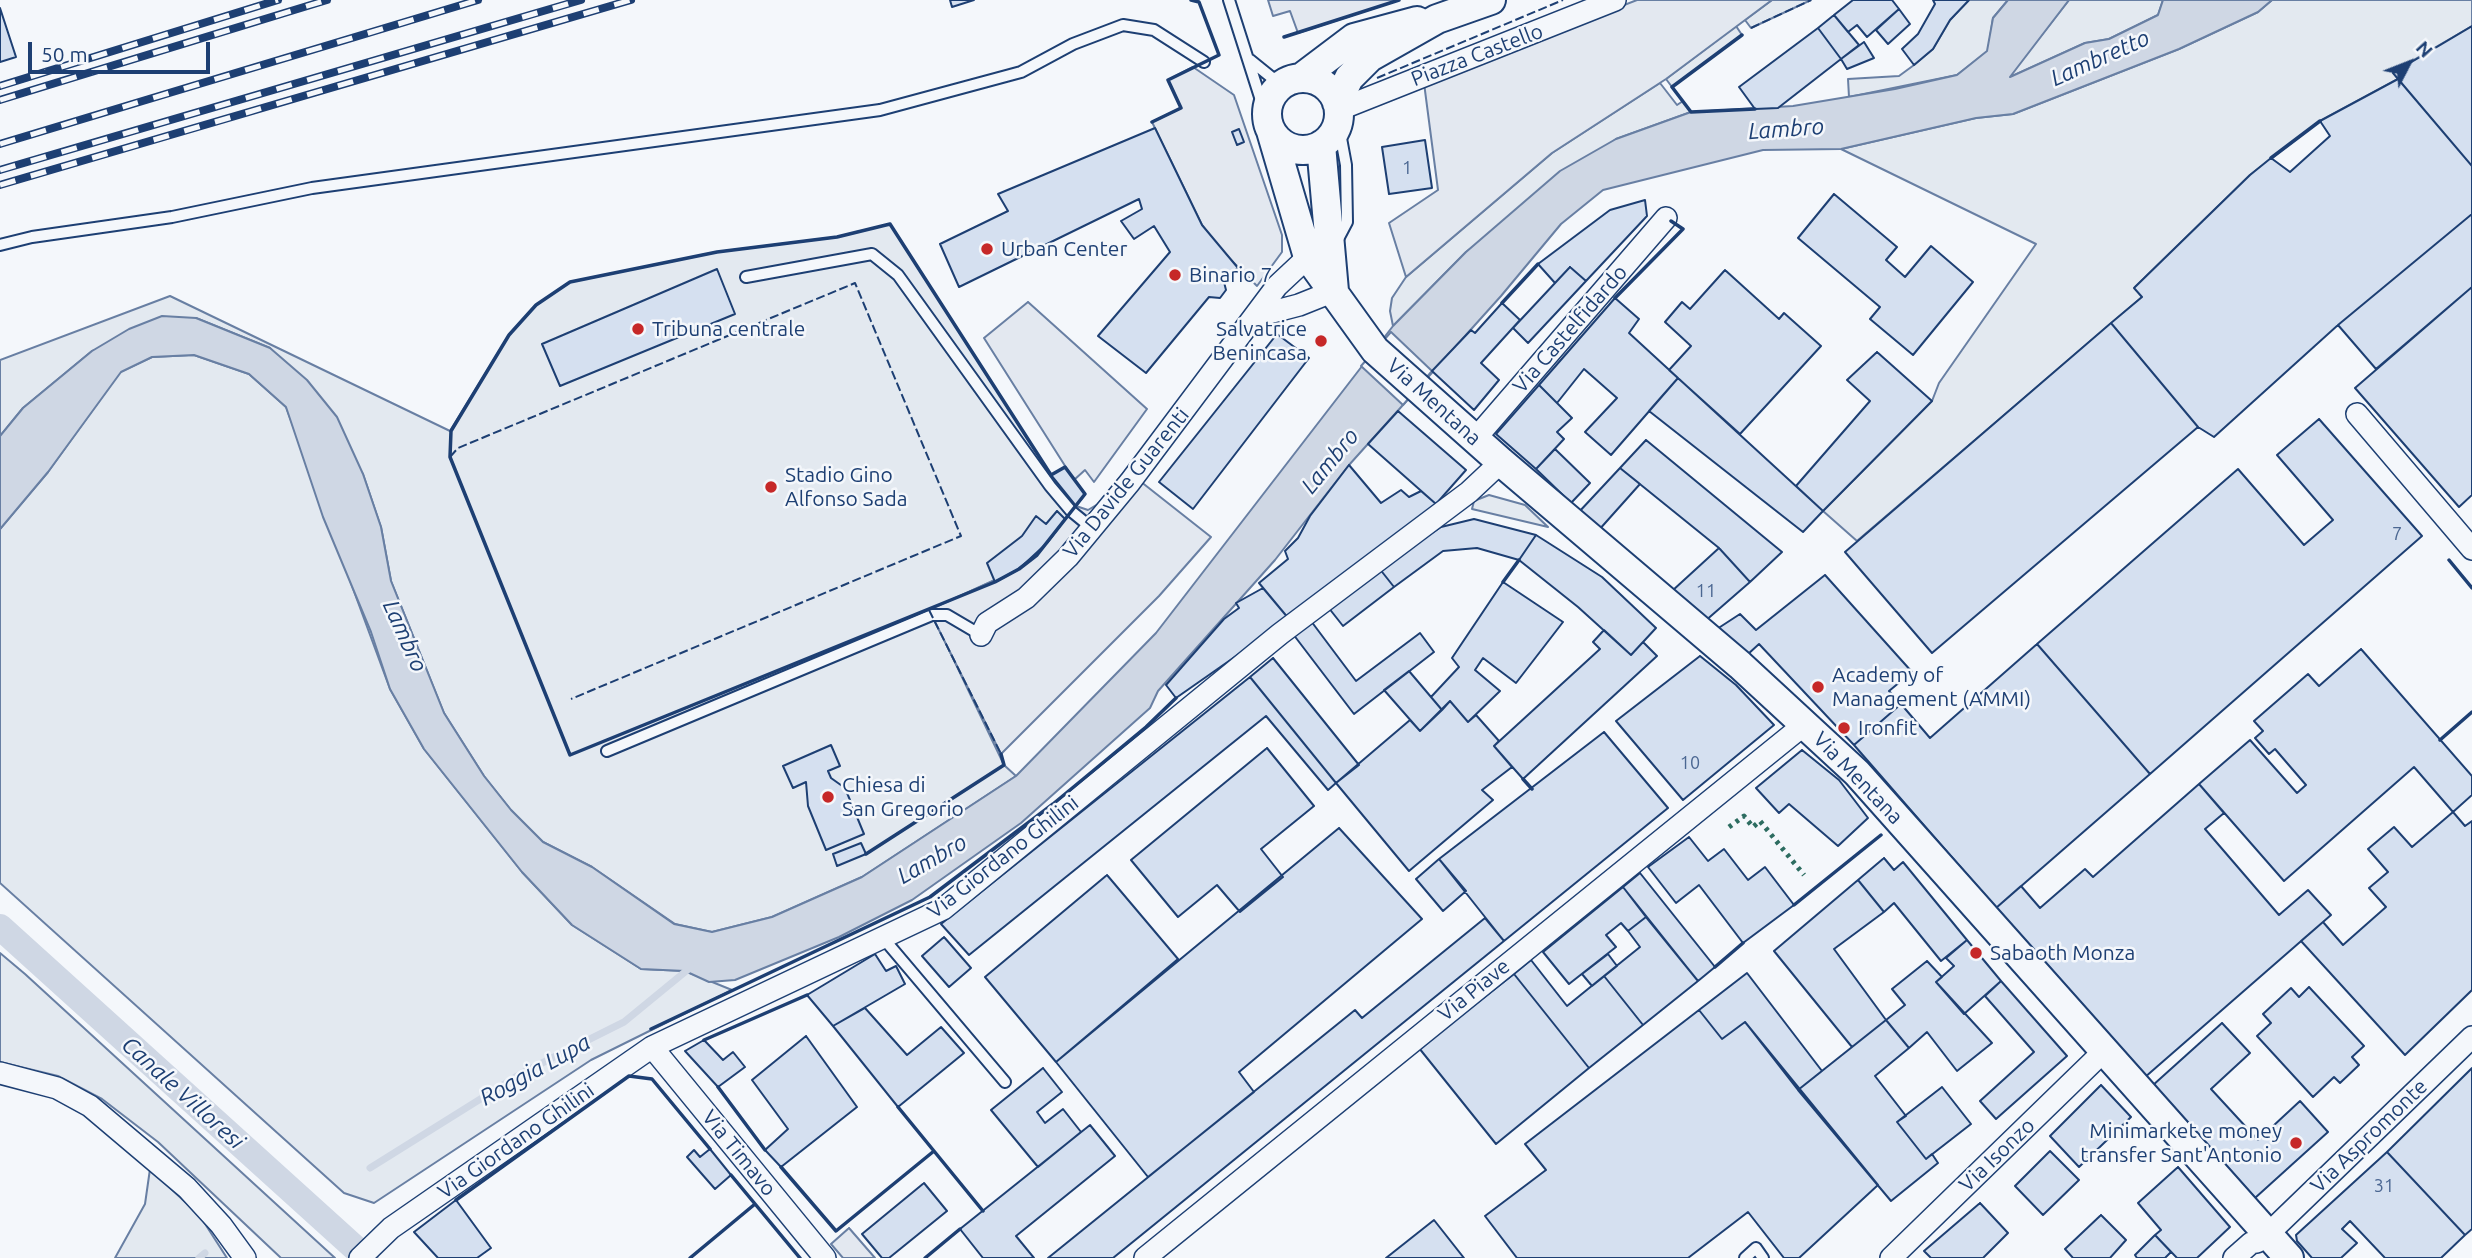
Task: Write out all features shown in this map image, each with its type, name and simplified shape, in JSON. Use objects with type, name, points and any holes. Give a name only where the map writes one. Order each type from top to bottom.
[{"type":"street","points":[[1269,125],[1278,140],[1293,149],[1305,150],[1321,145],[1332,135],[1338,111],[1361,63],[1437,19],[1491,0]]},
{"type":"street","name":"Piazza Castello","points":[[1338,111],[1615,0]]},
{"type":"street","points":[[1320,253],[1269,125],[1272,95],[1354,38],[1393,25],[1437,19]]},
{"type":"street","points":[[1295,80],[1325,86],[1338,111]]},
{"type":"street","points":[[1320,253],[1321,145]]},
{"type":"street","name":"Via Castelfidardo","points":[[1475,439],[1666,218]]},
{"type":"street","name":"Via Mentana","points":[[1320,253],[1334,291],[1375,350],[1805,724],[1857,773],[2289,1258]]},
{"type":"street","name":"Via Davide Guarenti","points":[[981,635],[987,623],[1026,598],[1046,581],[1093,529],[1257,316],[1277,286],[1320,253]]},
{"type":"street","points":[[1257,316],[1299,305],[1334,291]]},
{"type":"street","points":[[2357,414],[2472,549]]},
{"type":"street","name":"Via Giordano Ghilini","points":[[360,1258],[379,1238],[652,1047],[943,909],[1280,634],[1469,492],[1501,462]]},
{"type":"street","name":"Via Piave","points":[[1145,1258],[1805,724]]},
{"type":"street","name":"Via Aspromonte","points":[[2234,1258],[2251,1243],[2267,1235],[2472,1037]]},
{"type":"street","name":"Via Timavo","points":[[652,1047],[825,1258]]},
{"type":"street","name":"Via Isonzo","points":[[1894,1257],[2103,1052]]},
{"type":"street","points":[[0,1073],[57,1088],[90,1106],[187,1188],[221,1225],[245,1258]]},
{"type":"lane","points":[[1229,0],[1269,125]]},
{"type":"lane","points":[[0,245],[32,237],[172,217],[312,188],[880,110],[1021,72],[1073,44],[1123,25],[1154,30],[1204,62]]},
{"type":"lane","points":[[1248,58],[1272,77],[1295,80]]},
{"type":"lane","points":[[1320,253],[1347,222],[1346,165],[1338,111]]},
{"type":"lane","points":[[746,277],[872,254],[898,275],[1050,486],[1071,511],[1093,529]]},
{"type":"lane","points":[[607,751],[932,615],[947,615],[981,635]]},
{"type":"lane","points":[[884,939],[1004,1082]]},
{"type":"lane","points":[[1745,1258],[1756,1248],[1763,1258]]},
{"type":"shaded area","points":[[1268,0],[1399,0],[1298,33],[1290,11],[1273,16]]},
{"type":"shaded area","points":[[1637,0],[1772,0],[1666,79],[1552,153],[1406,277],[1389,223],[1438,190],[1424,83]]},
{"type":"shaded area","points":[[1772,0],[1811,0],[1751,28],[1745,20]]},
{"type":"shaded area","points":[[1969,0],[2008,0],[1993,18],[1988,51],[1957,75],[1849,97],[1848,79],[1899,76],[1914,65],[1933,49],[1950,20]]},
{"type":"shaded area","points":[[2069,0],[2163,0],[2158,15],[2109,39],[2085,43],[2008,78]]},
{"type":"shaded area","points":[[2272,0],[2472,0],[2472,26],[2393,72],[2398,79],[2320,121],[2250,175],[2135,287],[2142,297],[1857,541],[1823,511],[1932,401],[1939,383],[2036,244],[1841,149],[1976,118],[2013,114],[2179,49],[2258,12]]},
{"type":"shaded area","points":[[1736,26],[1742,35],[1672,87],[1666,79]]},
{"type":"shaded area","points":[[1193,67],[1234,95],[1282,235],[1282,252],[1257,286],[1218,247],[1202,225],[1152,122],[1181,108],[1168,80]]},
{"type":"shaded area","points":[[1660,83],[1677,105],[1683,101],[1691,112],[1616,139],[1466,252],[1393,326],[1390,311],[1392,298],[1406,277],[1552,153]]},
{"type":"shaded area","name":"Stadio Gino Alfonso Sada","points":[[890,224],[1051,475],[1065,467],[1085,494],[1048,542],[1019,569],[930,610],[1004,765],[1016,776],[862,877],[772,917],[712,932],[675,924],[592,867],[543,842],[511,810],[484,776],[444,713],[391,581],[381,527],[363,474],[270,348],[196,318],[92,351],[23,408],[0,436],[0,360],[170,296],[450,431],[509,335],[536,305],[570,282],[717,252],[837,237]]},
{"type":"shaded area","points":[[1028,302],[1147,409],[1094,482],[1085,470],[1074,480],[984,338]]},
{"type":"shaded area","points":[[194,355],[249,374],[286,407],[390,689],[424,749],[522,872],[572,925],[641,969],[685,971],[732,990],[591,1060],[374,1203],[344,1193],[0,883],[0,529],[48,472],[120,372],[152,357]]},
{"type":"shaded area","points":[[1126,470],[1211,537],[1159,596],[1001,754],[929,610],[1019,569],[1037,555],[1076,506],[1088,510],[1098,504]]},
{"type":"shaded area","points":[[1489,495],[1525,505],[1548,527],[1472,509],[1474,501]]},
{"type":"shaded area","points":[[0,953],[335,1258],[281,1258],[158,1142],[102,1099],[58,1076],[0,1062]]},
{"type":"shaded area","points":[[150,1169],[200,1216],[227,1258],[115,1258],[145,1204]]},
{"type":"shaded area","points":[[849,1228],[875,1258],[843,1258],[831,1244]]},
{"type":"water","points":[[2008,0],[2069,0],[2010,77],[2085,43],[2109,39],[2158,15],[2163,0],[2272,0],[2258,12],[2179,49],[2013,114],[1976,118],[1841,149],[1763,150],[1603,190],[1561,224],[1501,296],[1349,465],[1275,560],[1158,691],[1150,708],[1021,823],[912,900],[839,937],[735,980],[709,982],[685,971],[641,969],[572,925],[522,872],[424,749],[390,689],[371,632],[323,517],[286,407],[249,374],[194,355],[152,357],[121,372],[48,472],[0,529],[0,436],[23,408],[92,351],[129,329],[162,316],[196,318],[270,348],[307,380],[337,417],[363,474],[381,527],[391,581],[444,713],[484,776],[511,810],[543,842],[592,867],[674,924],[712,932],[772,917],[862,877],[1016,776],[1156,633],[1393,326],[1466,252],[1560,171],[1616,139],[1691,112],[1793,106],[1895,89],[1957,75],[1987,51],[1993,18]]},
{"type":"pier","points":[[1391,332],[1432,371],[1403,405],[1361,366]]},
{"type":"building","points":[[950,0],[974,0],[952,7]]},
{"type":"building","points":[[1853,0],[1892,0],[1899,9],[1867,37],[1857,25],[1848,32],[1834,15]]},
{"type":"building","points":[[1933,0],[1969,0],[1950,20],[1933,49],[1914,65],[1902,49],[1918,34],[1935,4]]},
{"type":"building","points":[[0,8],[16,57],[0,62]]},
{"type":"building","points":[[1899,9],[1910,24],[1888,44],[1876,30]]},
{"type":"building","points":[[1834,15],[1859,45],[1841,59],[1818,28]]},
{"type":"building","points":[[2472,26],[2472,166],[2393,73]]},
{"type":"building","points":[[1818,28],[1841,59],[1778,108],[1755,109],[1739,87]]},
{"type":"building","points":[[1864,42],[1874,58],[1847,69],[1841,59]]},
{"type":"building","points":[[2398,79],[2472,166],[2472,214],[2338,325],[2214,437],[2198,427],[2111,323],[2142,297],[2134,288],[2250,175],[2271,158],[2290,172],[2330,136],[2320,121]]},
{"type":"building","name":"Urban Center","points":[[1155,128],[1202,225],[1238,268],[1223,278],[1226,290],[1220,298],[1209,297],[1146,373],[1098,336],[1170,252],[1154,226],[1134,239],[1121,221],[1142,209],[1139,199],[959,287],[940,244],[1008,211],[998,194]]},
{"type":"building","points":[[1239,129],[1244,142],[1237,145],[1232,132]]},
{"type":"building","points":[[1425,140],[1432,188],[1389,194],[1382,147]]},
{"type":"building","points":[[1834,194],[1897,247],[1886,260],[1905,277],[1931,246],[1973,282],[1913,355],[1870,319],[1880,307],[1798,238]]},
{"type":"building","points":[[1645,200],[1647,216],[1586,281],[1570,267],[1555,283],[1538,264],[1610,210]]},
{"type":"building","points":[[2472,214],[2472,287],[2376,369],[2338,325]]},
{"type":"building","points":[[1570,267],[1586,281],[1528,343],[1513,328]]},
{"type":"building","name":"Tribuna centrale","points":[[717,269],[735,314],[560,386],[542,344]]},
{"type":"building","points":[[1725,270],[1779,319],[1784,313],[1821,346],[1740,434],[1669,370],[1691,346],[1665,322],[1682,302],[1690,309]]},
{"type":"building","points":[[2472,287],[2472,495],[2459,507],[2355,388]]},
{"type":"building","points":[[1615,298],[1639,319],[1629,333],[1678,378],[1611,455],[1585,432],[1617,398],[1584,369],[1557,403],[1539,385]]},
{"type":"building","points":[[1502,303],[1520,320],[1481,363],[1499,380],[1474,410],[1432,371],[1471,330],[1475,333]]},
{"type":"building","points":[[2111,323],[2198,427],[1932,653],[1845,552]]},
{"type":"building","points":[[1277,334],[1309,358],[1193,509],[1159,482]]},
{"type":"building","points":[[1877,352],[1932,401],[1823,511],[1796,486],[1870,401],[1847,380]]},
{"type":"building","points":[[1678,378],[1823,511],[1803,532],[1649,411]]},
{"type":"building","points":[[1539,385],[1572,418],[1557,432],[1564,439],[1536,469],[1496,434]]},
{"type":"building","points":[[1398,411],[1466,470],[1436,504],[1368,444]]},
{"type":"building","points":[[2319,419],[2422,536],[2150,774],[2037,644],[2238,469],[2304,545],[2333,520],[2277,455]]},
{"type":"building","points":[[1646,440],[1782,552],[1750,582],[1719,548],[1620,468]]},
{"type":"building","points":[[1555,449],[1590,483],[1571,503],[1536,469]]},
{"type":"building","points":[[1349,465],[1381,503],[1401,490],[1409,497],[1421,491],[1436,504],[1289,619],[1259,583],[1288,559],[1285,551],[1298,538],[1310,516]]},
{"type":"building","points":[[1065,467],[1085,494],[1076,506],[1051,475]]},
{"type":"building","points":[[1620,468],[1640,484],[1598,531],[1578,513]]},
{"type":"building","points":[[1057,511],[1065,519],[1048,542],[1019,569],[995,582],[987,563],[1022,536],[1036,516],[1046,524]]},
{"type":"building","points":[[1474,519],[1536,535],[1519,560],[1477,548],[1443,551],[1394,587],[1379,568],[1441,527]]},
{"type":"building","points":[[1536,535],[1602,577],[1656,628],[1631,655],[1578,607],[1519,560]]},
{"type":"building","points":[[1719,548],[1750,582],[1704,622],[1672,591]]},
{"type":"building","points":[[1379,568],[1394,587],[1343,626],[1328,607]]},
{"type":"building","points":[[1825,575],[1912,672],[1889,691],[1901,704],[1854,745],[1759,644],[1747,655],[1717,629],[1740,614],[1756,630]]},
{"type":"building","points":[[1503,582],[1563,622],[1516,683],[1483,658],[1475,670],[1500,691],[1468,722],[1450,701],[1442,710],[1431,697],[1459,667],[1452,658]]},
{"type":"building","points":[[1263,588],[1289,619],[1176,698],[1166,685],[1224,619],[1239,608],[1236,603]]},
{"type":"building","points":[[1311,621],[1356,681],[1420,633],[1434,652],[1354,714],[1293,634]]},
{"type":"building","points":[[1604,630],[1631,655],[1643,642],[1657,656],[1523,779],[1494,746],[1600,649],[1593,642]]},
{"type":"building","points":[[2037,644],[2150,774],[1996,908],[1854,745],[1901,704],[1930,738]]},
{"type":"building","points":[[2361,649],[2472,776],[2472,795],[2453,812],[2414,767],[2284,881],[2199,784],[2250,740],[2297,793],[2306,785],[2275,749],[2269,754],[2255,738],[2263,731],[2254,721],[2308,674],[2319,686]]},
{"type":"building","points":[[1700,656],[1736,685],[1774,725],[1683,800],[1616,721]]},
{"type":"building","points":[[1273,658],[1359,765],[1336,783],[1250,677]]},
{"type":"building","points":[[1409,671],[1442,710],[1420,731],[1384,690]]},
{"type":"building","points":[[1250,677],[1336,783],[1328,790],[1266,716],[969,955],[941,924]]},
{"type":"building","points":[[1450,701],[1468,722],[1476,715],[1499,741],[1494,746],[1512,767],[1482,790],[1493,800],[1409,871],[1336,783],[1410,720],[1420,731]]},
{"type":"building","points":[[1604,732],[1668,808],[1504,941],[1439,859]]},
{"type":"building","name":"Chiesa di San Gregorio","points":[[831,745],[840,766],[828,771],[831,778],[845,788],[864,834],[826,850],[808,806],[806,782],[793,788],[783,766]]},
{"type":"building","points":[[1267,748],[1314,806],[1261,849],[1283,877],[1240,912],[1217,885],[1178,917],[1131,860]]},
{"type":"building","points":[[1802,750],[1839,780],[1868,818],[1838,846],[1789,804],[1779,813],[1756,788]]},
{"type":"building","points":[[2199,784],[2224,813],[2205,829],[2279,915],[2308,890],[2331,915],[2144,1078],[1996,908],[2021,886],[2040,908],[2085,869],[2093,877]]},
{"type":"building","points":[[2453,812],[2465,826],[2472,821],[2472,990],[2405,1055],[2301,941],[2323,922],[2343,945],[2386,907],[2369,888],[2388,872],[2368,849],[2394,827],[2412,847]]},
{"type":"building","points":[[1339,828],[1422,919],[1239,1072],[1254,1092],[1148,1177],[1056,1062]]},
{"type":"building","points":[[1689,837],[1708,861],[1724,849],[1748,880],[1765,867],[1794,905],[1743,943],[1699,885],[1676,903],[1648,867]]},
{"type":"building","points":[[861,843],[866,854],[837,866],[833,854]]},
{"type":"building","points":[[1884,858],[1894,870],[1903,862],[1967,940],[1941,961],[1894,903],[1884,912],[1858,880]]},
{"type":"building","points":[[1439,859],[1466,891],[1443,911],[1416,879]]},
{"type":"building","points":[[1640,873],[1715,967],[1698,981],[1623,887]]},
{"type":"building","points":[[1107,875],[1178,959],[1056,1062],[985,977]]},
{"type":"building","points":[[1858,880],[1884,912],[1834,949],[1886,1020],[1852,1047],[1774,951]]},
{"type":"building","points":[[1623,887],[1646,917],[1628,931],[1621,923],[1606,935],[1616,947],[1569,984],[1543,952]]},
{"type":"building","points":[[1646,917],[1698,981],[1643,1025],[1604,976],[1640,947],[1628,931]]},
{"type":"building","points":[[1485,918],[1504,941],[1113,1258],[1048,1258],[1355,1010],[1362,1018]]},
{"type":"building","points":[[944,937],[971,968],[949,987],[922,956]]},
{"type":"building","points":[[1967,940],[2001,981],[1964,1014],[1936,982],[1954,966],[1946,958]]},
{"type":"building","points":[[875,954],[886,971],[896,966],[905,984],[833,1026],[807,995]]},
{"type":"building","points":[[1608,954],[1617,966],[1592,986],[1582,974]]},
{"type":"building","points":[[1531,960],[1567,1006],[1604,976],[1643,1025],[1589,1068],[1514,974]]},
{"type":"building","points":[[1927,961],[1942,977],[1936,982],[1992,1043],[1957,1071],[1927,1032],[1909,1048],[1886,1020],[1905,1005],[1892,989]]},
{"type":"building","points":[[1747,973],[1822,1071],[1798,1090],[1745,1022],[1722,1039],[1699,1010]]},
{"type":"building","points":[[1514,974],[1589,1068],[1496,1144],[1419,1048]]},
{"type":"building","points":[[2001,981],[2067,1056],[1996,1119],[1980,1101],[2034,1052],[1985,996]]},
{"type":"building","points":[[2309,987],[2364,1046],[2352,1057],[2359,1065],[2340,1083],[2334,1077],[2313,1097],[2257,1036],[2271,1023],[2263,1014],[2291,988],[2299,997]]},
{"type":"building","points":[[865,1008],[907,1055],[941,1027],[964,1053],[898,1107],[833,1026]]},
{"type":"building","points":[[1699,1010],[1722,1039],[1745,1022],[1878,1185],[1799,1258],[1784,1258],[1748,1212],[1688,1258],[1517,1258],[1485,1216],[1546,1170],[1525,1144]]},
{"type":"building","points":[[1886,1020],[1909,1048],[1875,1076],[1906,1116],[1897,1122],[1926,1159],[1932,1154],[1938,1163],[1891,1201],[1798,1090]]},
{"type":"building","points":[[2222,1023],[2250,1053],[2211,1089],[2258,1140],[2300,1101],[2328,1132],[2255,1198],[2152,1086]]},
{"type":"building","points":[[806,1036],[857,1107],[781,1167],[765,1150],[788,1129],[752,1080]]},
{"type":"building","points":[[704,1040],[723,1060],[733,1052],[745,1067],[718,1087],[685,1051]]},
{"type":"building","points":[[1043,1068],[1062,1092],[1037,1112],[1045,1123],[1063,1109],[1081,1132],[1038,1167],[991,1110]]},
{"type":"building","points":[[2472,1068],[2472,1229],[2465,1235],[2387,1152]]},
{"type":"building","points":[[2101,1085],[2131,1117],[2079,1167],[2050,1136]]},
{"type":"building","points":[[1942,1087],[1971,1124],[1926,1159],[1897,1122]]},
{"type":"building","points":[[1090,1125],[1115,1156],[1016,1236],[1034,1258],[983,1258],[960,1229]]},
{"type":"building","points":[[710,1149],[731,1175],[715,1189],[687,1157],[694,1150],[700,1157]]},
{"type":"building","points":[[2050,1151],[2079,1180],[2043,1215],[2015,1186]]},
{"type":"building","points":[[2387,1152],[2465,1235],[2441,1258],[2385,1258],[2350,1221],[2342,1229],[2357,1243],[2341,1258],[2312,1258],[2297,1241],[2296,1235]]},
{"type":"building","points":[[2178,1167],[2230,1227],[2197,1258],[2177,1258],[2155,1235],[2161,1230],[2138,1203]]},
{"type":"building","points":[[924,1183],[947,1211],[889,1258],[882,1258],[862,1234]]},
{"type":"building","points":[[456,1200],[491,1248],[477,1258],[438,1258],[414,1232]]},
{"type":"building","points":[[1980,1203],[2008,1233],[1983,1258],[1931,1258],[1924,1251]]},
{"type":"building","points":[[2101,1215],[2126,1240],[2110,1258],[2073,1258],[2065,1249]]},
{"type":"building","points":[[1434,1220],[1464,1258],[1386,1258]]},
{"type":"building","points":[[2155,1235],[2171,1252],[2165,1258],[2137,1258],[2135,1255]]},
{"type":"waterway","name":"Canale Villoresi","points":[[0,927],[366,1258]]},
{"type":"waterway","name":"Roggia Lupa","points":[[370,1168],[522,1073],[624,1022],[691,967]]},
{"type":"waterway","name":"Roggia Lupa","points":[[199,1258],[205,1253]]},
{"type":"railway","points":[[0,86],[278,0]]},
{"type":"railway","points":[[0,100],[327,0]]},
{"type":"railway","points":[[0,144],[478,0]]},
{"type":"railway","points":[[0,170],[581,0]]},
{"type":"railway","points":[[0,185],[631,0]]},
{"type":"hedge","points":[[1729,827],[1744,816],[1753,827],[1760,821],[1804,875]]},
{"type":"fence","points":[[1377,78],[1563,0]]},
{"type":"fence","points":[[1751,28],[1811,0]]},
{"type":"fence","points":[[450,457],[458,448],[855,283],[961,536],[571,699]]},
{"type":"fence","points":[[929,610],[1001,754]]},
{"type":"wall","points":[[1152,122],[1181,108],[1168,80],[1219,55],[1199,2],[1191,0]]},
{"type":"wall","points":[[1284,37],[1399,0]]},
{"type":"wall","points":[[1742,35],[1672,87],[1691,112],[1755,109]]},
{"type":"wall","points":[[2271,158],[2320,121]]},
{"type":"wall","points":[[1615,298],[1683,229],[1671,221]]},
{"type":"wall","points":[[890,224],[1051,475],[1065,467],[1085,494],[1037,555],[995,582],[570,755],[450,457],[451,431],[509,335],[536,305],[570,282],[717,252],[837,237],[890,224]]},
{"type":"wall","points":[[1502,303],[1538,264]]},
{"type":"wall","points":[[1503,582],[1519,560]]},
{"type":"wall","points":[[2449,560],[2472,588]]},
{"type":"wall","points":[[651,1029],[930,897],[1053,804],[1146,727],[1176,698]]},
{"type":"wall","points":[[2440,740],[2472,712]]},
{"type":"wall","points":[[866,854],[1004,765],[1001,754]]},
{"type":"wall","points":[[1523,779],[1532,789]]},
{"type":"wall","points":[[1794,905],[1881,835]]},
{"type":"wall","points":[[1715,967],[1743,943]]},
{"type":"wall","points":[[704,1040],[807,995]]},
{"type":"wall","points":[[456,1200],[629,1076],[652,1079],[710,1149]]},
{"type":"wall","points":[[718,1087],[765,1150]]},
{"type":"wall","points":[[898,1107],[983,1211]]},
{"type":"wall","points":[[781,1167],[836,1231],[934,1151]]},
{"type":"wall","points":[[731,1175],[800,1258]]},
{"type":"wall","points":[[690,1258],[755,1204]]},
{"type":"wall","points":[[925,1258],[960,1229]]},
{"type":"place","name":"Urban Center","points":[[987,249]]},
{"type":"place","name":"Binario 7","points":[[1175,275]]},
{"type":"place","name":"Tribuna centrale","points":[[638,329]]},
{"type":"place","name":"Salvatrice Benincasa","points":[[1321,341]]},
{"type":"place","name":"Stadio Gino Alfonso Sada","points":[[771,487]]},
{"type":"place","name":"Academy of Management (AMMI)","points":[[1818,687]]},
{"type":"place","name":"Ironfit","points":[[1844,728]]},
{"type":"place","name":"Chiesa di San Gregorio","points":[[828,797]]},
{"type":"place","name":"Sabaoth Monza","points":[[1976,953]]},
{"type":"place","name":"Minimarket e money transfer Sant'Antonio","points":[[2296,1143]]},
{"type":"water label","name":"Lambretto","points":[[2100,58]]},
{"type":"water label","name":"Lambro","points":[[1786,129]]},
{"type":"water label","name":"Lambro","points":[[1330,461]]},
{"type":"water label","name":"Lambro","points":[[405,636]]},
{"type":"water label","name":"Lambro","points":[[932,859]]}]
